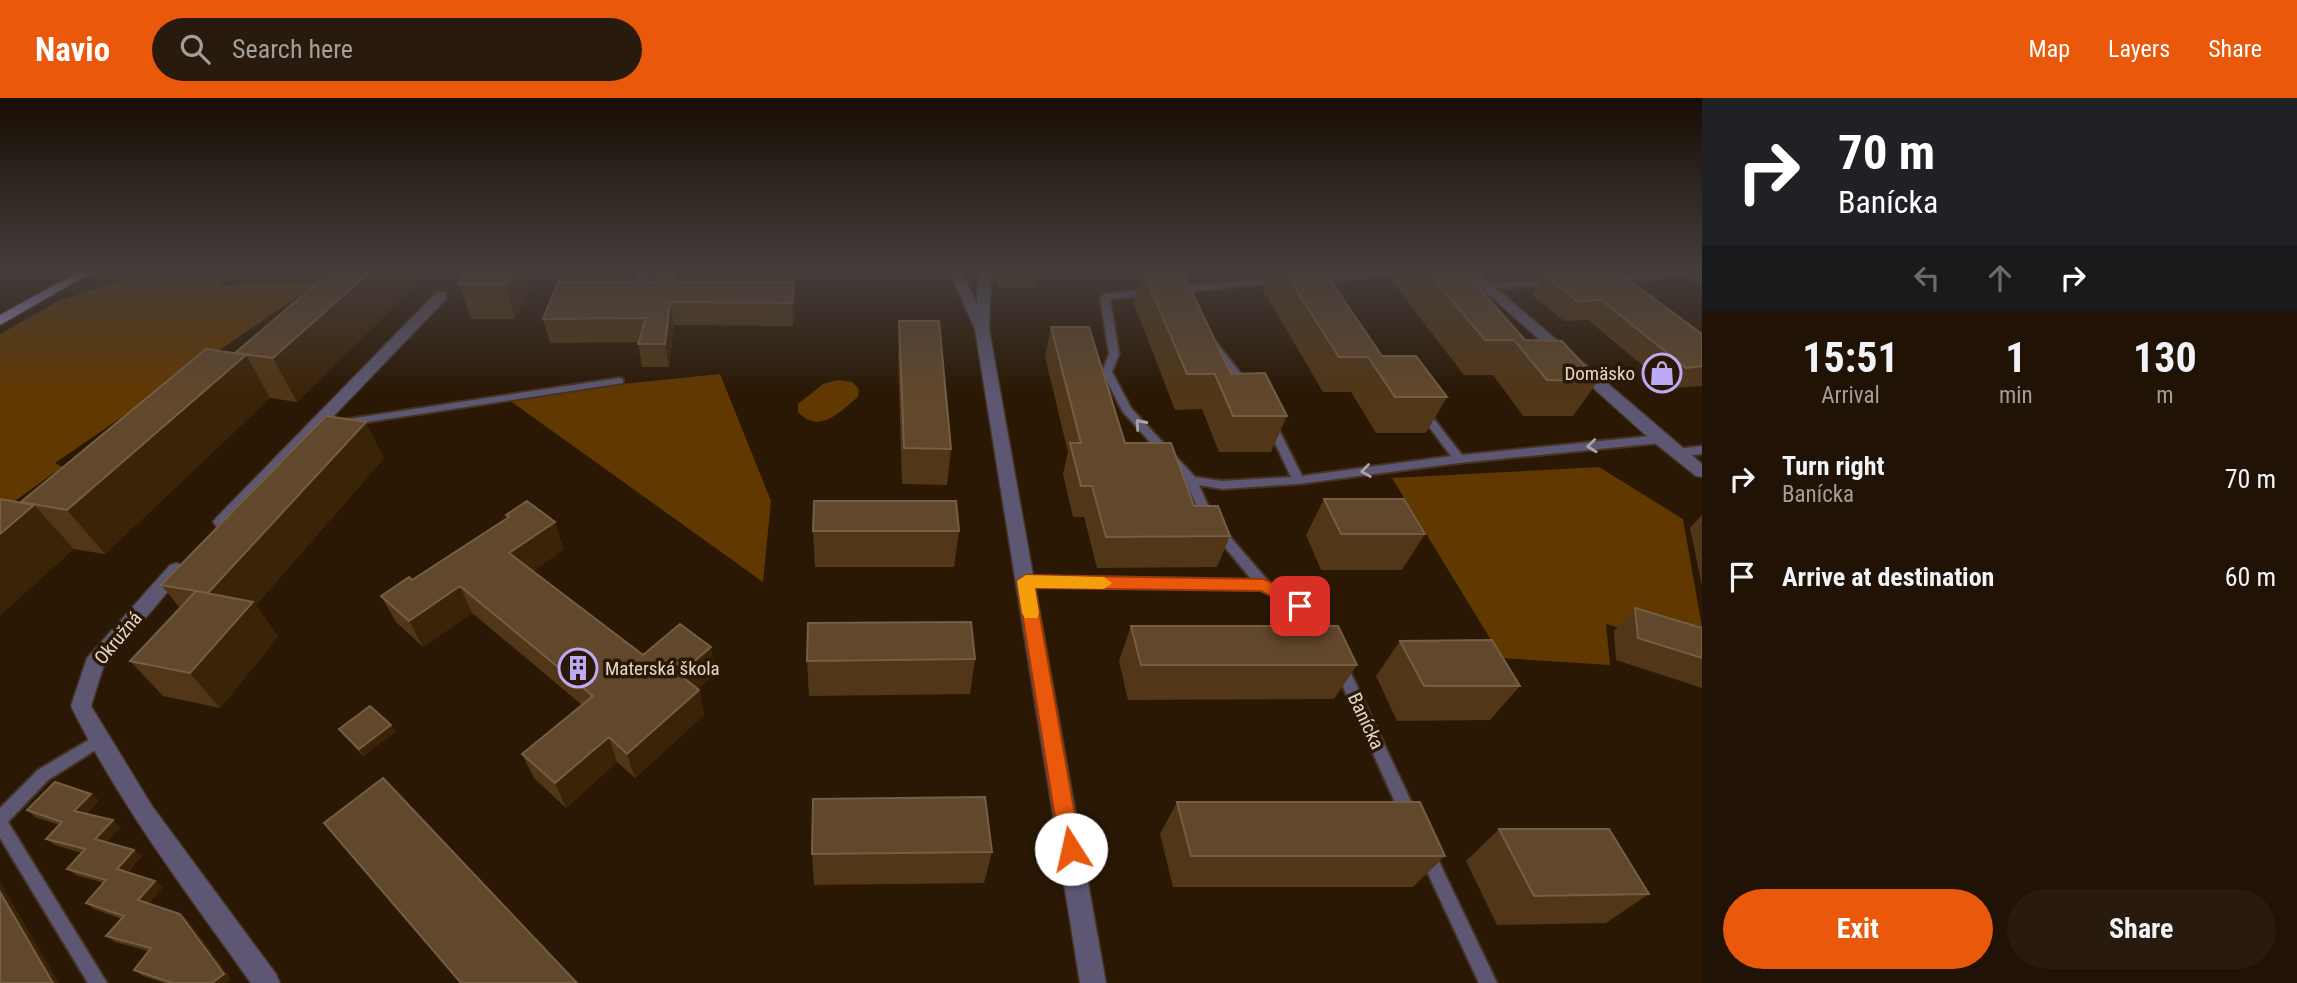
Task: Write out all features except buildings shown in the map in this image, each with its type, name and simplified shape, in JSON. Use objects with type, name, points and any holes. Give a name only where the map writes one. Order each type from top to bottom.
[{"type":"main road","points":[[0,321],[15,312]]},
{"type":"street","points":[[209,536],[426,312]]},
{"type":"street","points":[[975,312],[982,328]]},
{"type":"street","points":[[983,312],[982,328],[1093,983]]},
{"type":"street","points":[[1515,312],[1660,439],[1702,472]]},
{"type":"street","name":"Okružná","points":[[190,556],[94,664],[81,706],[97,741],[267,983]]},
{"type":"lane","points":[[1107,312],[1114,354],[1107,372],[1127,410],[1191,480],[1208,519],[1264,585]]},
{"type":"lane","points":[[1210,340],[1252,394]]},
{"type":"lane","points":[[313,427],[619,381]]},
{"type":"lane","points":[[1414,399],[1459,459]]},
{"type":"lane","points":[[1266,415],[1298,481]]},
{"type":"lane","points":[[1191,480],[1222,485],[1298,481],[1459,459],[1660,439]]},
{"type":"lane","points":[[1677,453],[1702,450]]},
{"type":"lane","name":"Banícka","points":[[1026,581],[1264,585],[1318,616],[1488,983]]},
{"type":"lane","points":[[97,741],[43,775],[0,822],[98,983]]},
{"type":"shaded area","points":[[38,312],[274,312],[55,463],[62,467],[0,512],[0,334]]},
{"type":"shaded area","points":[[720,374],[771,501],[763,582],[509,400],[622,384]]},
{"type":"shaded area","points":[[838,380],[852,382],[859,389],[858,397],[829,419],[822,421],[806,419],[798,412],[798,404],[823,384]]},
{"type":"shaded area","points":[[1599,467],[1683,519],[1702,627],[1702,652],[1606,624],[1610,665],[1502,658],[1392,478]]},
{"type":"slow traffic","points":[[1031,613],[1026,581],[1104,583]]},
{"type":"place","name":"Domäsko","points":[[1662,373]]},
{"type":"place","name":"Materská škola","points":[[578,668]]},
{"type":"route","points":[[1071,849],[1026,581],[1264,585],[1300,606]]}]
